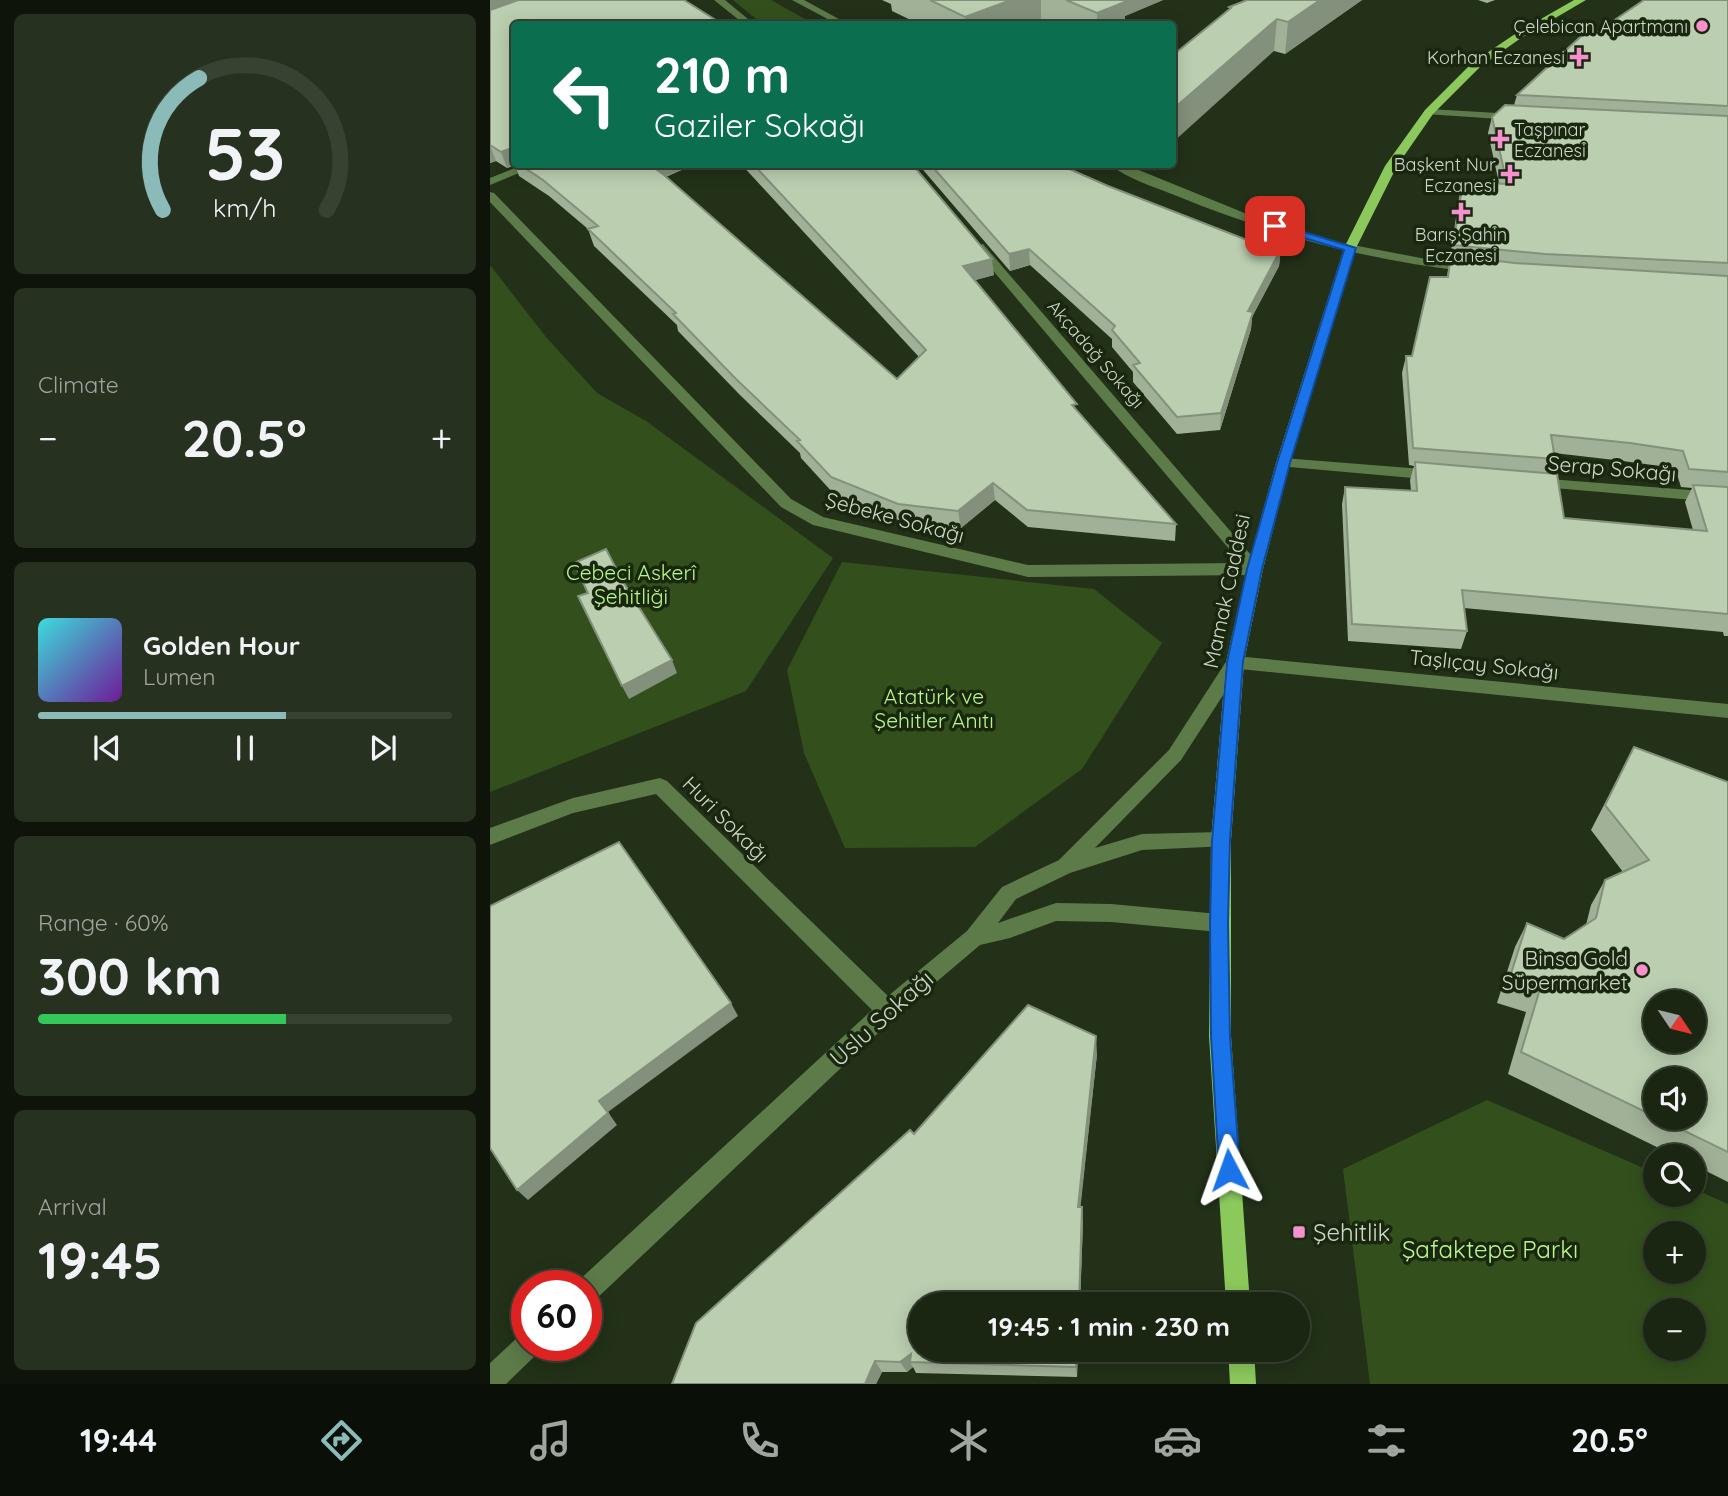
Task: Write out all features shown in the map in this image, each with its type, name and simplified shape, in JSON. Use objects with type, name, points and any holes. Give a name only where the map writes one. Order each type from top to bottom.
[{"type":"main road","name":"Mamak Caddesi","points":[[1237,1292],[1220,1036],[1221,840],[1235,662],[1255,569],[1283,463],[1350,248],[1391,166],[1429,112],[1476,65],[1518,36],[1581,0]]},
{"type":"main road","points":[[1242,1362],[1243,1384]]},
{"type":"street","points":[[719,0],[745,21]]},
{"type":"street","points":[[797,0],[837,21]]},
{"type":"street","points":[[1429,112],[1524,117]]},
{"type":"street","points":[[490,182],[526,168]]},
{"type":"street","points":[[1122,168],[1158,185],[1235,213],[1350,248],[1436,265],[1492,270]]},
{"type":"street","name":"Şebeke Sokağı","points":[[490,195],[786,503],[818,521],[1028,571],[1255,569]]},
{"type":"street","name":"Akçadağ Sokağı","points":[[965,231],[1255,569]]},
{"type":"street","points":[[1283,463],[1450,476]]},
{"type":"street","name":"Serap Sokağı","points":[[1520,481],[1728,498]]},
{"type":"street","points":[[1065,866],[1175,755],[1235,662]]},
{"type":"street","name":"Taşlıçay Sokağı","points":[[1235,662],[1728,710]]},
{"type":"street","name":"Huri Sokağı","points":[[490,837],[531,819],[611,794],[660,786],[887,1010]]},
{"type":"street","name":"Uslu Sokağı","points":[[602,1276],[887,1010],[974,937],[1009,893],[1065,866],[1142,842],[1221,840]]},
{"type":"street","points":[[974,937],[1010,929],[1056,912],[1111,913],[1219,923]]},
{"type":"street","points":[[501,1376],[514,1361]]},
{"type":"green space","points":[[733,0],[771,0],[809,21],[758,21]]},
{"type":"green space","name":"Cebeci Askerî Şehitliği","points":[[490,265],[546,337],[597,393],[646,421],[833,558],[746,691],[490,792]]},
{"type":"green space","name":"Atatürk ve Şehitler Anıtı","points":[[842,562],[1094,589],[1162,643],[1082,769],[975,847],[845,848],[804,753],[787,670]]},
{"type":"green space","name":"Şafaktepe Parkı","points":[[1487,1100],[1643,1168],[1643,1207],[1706,1207],[1706,1194],[1728,1204],[1728,1384],[1370,1384],[1343,1169]]},
{"type":"building","points":[[518,0],[684,0],[717,21],[511,21],[511,148],[501,152],[490,145],[490,10]]},
{"type":"building","points":[[930,0],[1011,0],[965,17]]},
{"type":"building","points":[[1066,0],[1124,0],[1125,2],[1097,13]]},
{"type":"building","points":[[1247,0],[1320,0],[1288,22],[1277,19],[1176,107],[1176,53],[1231,8],[1229,7]]},
{"type":"building","points":[[1644,0],[1728,0],[1728,106],[1517,95],[1589,29],[1597,32]]},
{"type":"building","points":[[1505,105],[1728,116],[1728,263],[1545,254],[1453,245],[1463,182],[1507,184],[1492,117]]},
{"type":"building","points":[[525,168],[654,168],[897,379],[926,350],[757,168],[915,168],[992,259],[963,266],[1077,404],[1072,405],[1176,524],[1027,510],[993,483],[958,511],[898,504],[831,477],[797,441],[800,440],[673,314],[676,313],[588,229],[598,226]]},
{"type":"building","points":[[934,168],[1067,168],[1247,240],[1281,249],[1248,311],[1253,312],[1221,413],[1177,417],[1133,365],[1140,363],[1112,330],[1115,326],[1029,249],[1009,254]]},
{"type":"building","points":[[1451,255],[1514,263],[1728,276],[1728,472],[1689,469],[1683,451],[1551,435],[1555,459],[1413,448],[1406,356],[1412,356],[1430,277],[1448,277]]},
{"type":"building","points":[[1415,462],[1557,474],[1564,518],[1707,531],[1693,485],[1728,487],[1728,614],[1462,590],[1467,631],[1352,624],[1345,487],[1417,491]]},
{"type":"building","points":[[606,549],[672,660],[622,686],[578,596],[588,593],[574,563]]},
{"type":"building","points":[[1634,747],[1728,782],[1728,1152],[1683,1130],[1706,1130],[1706,1067],[1643,1067],[1643,1111],[1521,1052],[1540,989],[1509,980],[1527,923],[1564,939],[1596,918],[1605,880],[1649,860],[1605,805]]},
{"type":"building","points":[[619,842],[731,1003],[599,1101],[608,1113],[517,1190],[490,1148],[490,906]]},
{"type":"building","points":[[1028,1005],[1096,1036],[1078,1207],[1082,1207],[1079,1292],[908,1292],[908,1356],[900,1362],[875,1361],[865,1384],[672,1384],[696,1323],[910,1130],[914,1134]]},
{"type":"building","points":[[910,1362],[1076,1362],[1076,1367]]},
{"type":"place","name":"Çelebican Apartmanı","points":[[1702,26]]},
{"type":"place","name":"Korhan Eczanesi","points":[[1579,57]]},
{"type":"place","name":"Taşpınar Eczanesi","points":[[1500,139]]},
{"type":"place","name":"Başkent Nur Eczanesi","points":[[1510,174]]},
{"type":"place","name":"Barış Şahin Eczanesi","points":[[1461,212]]},
{"type":"place","name":"Binsa Gold Süpermarket","points":[[1642,970]]},
{"type":"place","name":"Şehitlik","points":[[1299,1232]]},
{"type":"route","points":[[1229,1170],[1220,1036],[1219,923],[1221,840],[1235,662],[1255,569],[1283,463],[1350,248],[1275,226]]}]
